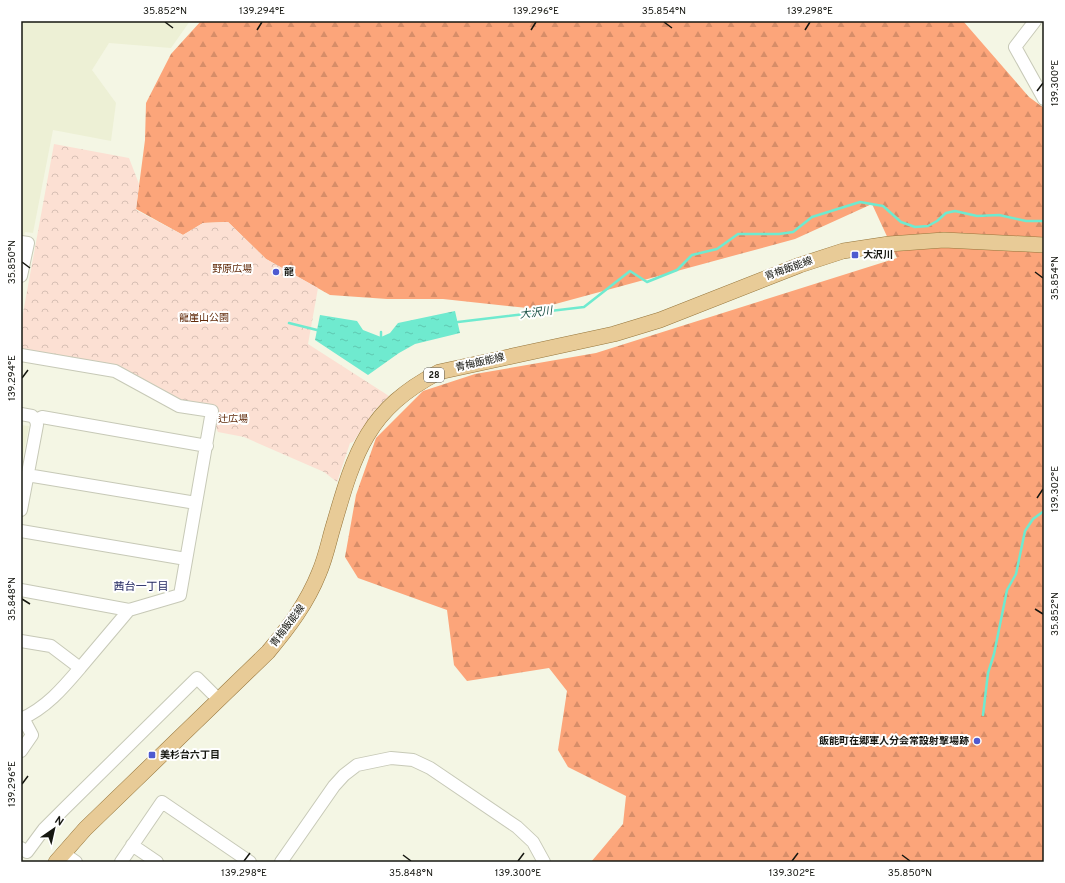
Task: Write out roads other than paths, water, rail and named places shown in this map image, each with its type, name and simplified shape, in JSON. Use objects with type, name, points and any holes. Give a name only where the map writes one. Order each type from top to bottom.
[{"type":"main road","name":"青梅飯能線","points":[[60,858],[90,824],[268,652],[299,613],[310,594],[320,571],[339,506],[363,440],[383,413],[421,382],[439,372],[614,334],[660,320],[787,270],[843,251],[889,244],[930,241],[1044,245]]},
{"type":"street","points":[[1035,21],[1015,46],[1044,99]]},
{"type":"street","points":[[21,242],[28,243],[21,276]]},
{"type":"street","points":[[21,355],[114,371],[179,406],[212,411],[180,595],[129,610],[21,590]]},
{"type":"street","points":[[21,414],[32,416],[36,420],[37,425],[21,510]]},
{"type":"street","points":[[36,420],[42,417],[207,446]]},
{"type":"street","points":[[28,475],[196,503]]},
{"type":"street","points":[[21,531],[186,559]]},
{"type":"street","points":[[21,751],[32,735],[22,719],[43,706],[61,691],[129,610]]},
{"type":"street","points":[[21,641],[51,646],[80,668]]},
{"type":"street","points":[[21,848],[27,852],[44,829],[197,678],[219,700]]},
{"type":"street","points":[[281,862],[334,786],[344,775],[357,765],[391,758],[413,760],[430,768],[517,827],[533,842],[544,862]]},
{"type":"street","points":[[121,862],[162,802],[250,862]]},
{"type":"street","points":[[132,845],[157,862]]},
{"type":"street","points":[[60,858],[76,862]]},
{"type":"water","points":[[455,311],[460,333],[415,344],[399,353],[368,375],[315,340],[320,315],[357,321],[363,330],[381,337],[390,333],[398,323]]},
{"type":"waterway","name":"大沢川","points":[[458,322],[584,307],[630,271],[647,282],[677,270],[692,255],[717,249],[738,234],[779,234],[793,232],[812,217],[860,202],[883,206],[901,222],[915,227],[928,226],[937,221],[946,213],[955,211],[977,216],[999,215],[1026,221],[1044,221]]},
{"type":"waterway","points":[[289,323],[317,330]]},
{"type":"waterway","points":[[381,332],[381,337]]},
{"type":"waterway","points":[[983,715],[988,673],[994,654],[1007,590],[1016,574],[1025,531],[1033,519],[1044,511]]},
{"type":"place","name":"大沢川","points":[[855,255]]},
{"type":"place","name":"龍","points":[[276,272]]},
{"type":"place","name":"飯能町在郷軍人分会常設射撃場跡","points":[[977,741]]},
{"type":"place","name":"美杉台六丁目","points":[[152,755]]},
{"type":"district","name":"茜台一丁目","points":[[141,587]]},
{"type":"park label","name":"野原広場","points":[[232,269]]},
{"type":"park label","name":"龍崖山公園","points":[[204,318]]},
{"type":"park label","name":"辻広場","points":[[233,419]]}]
